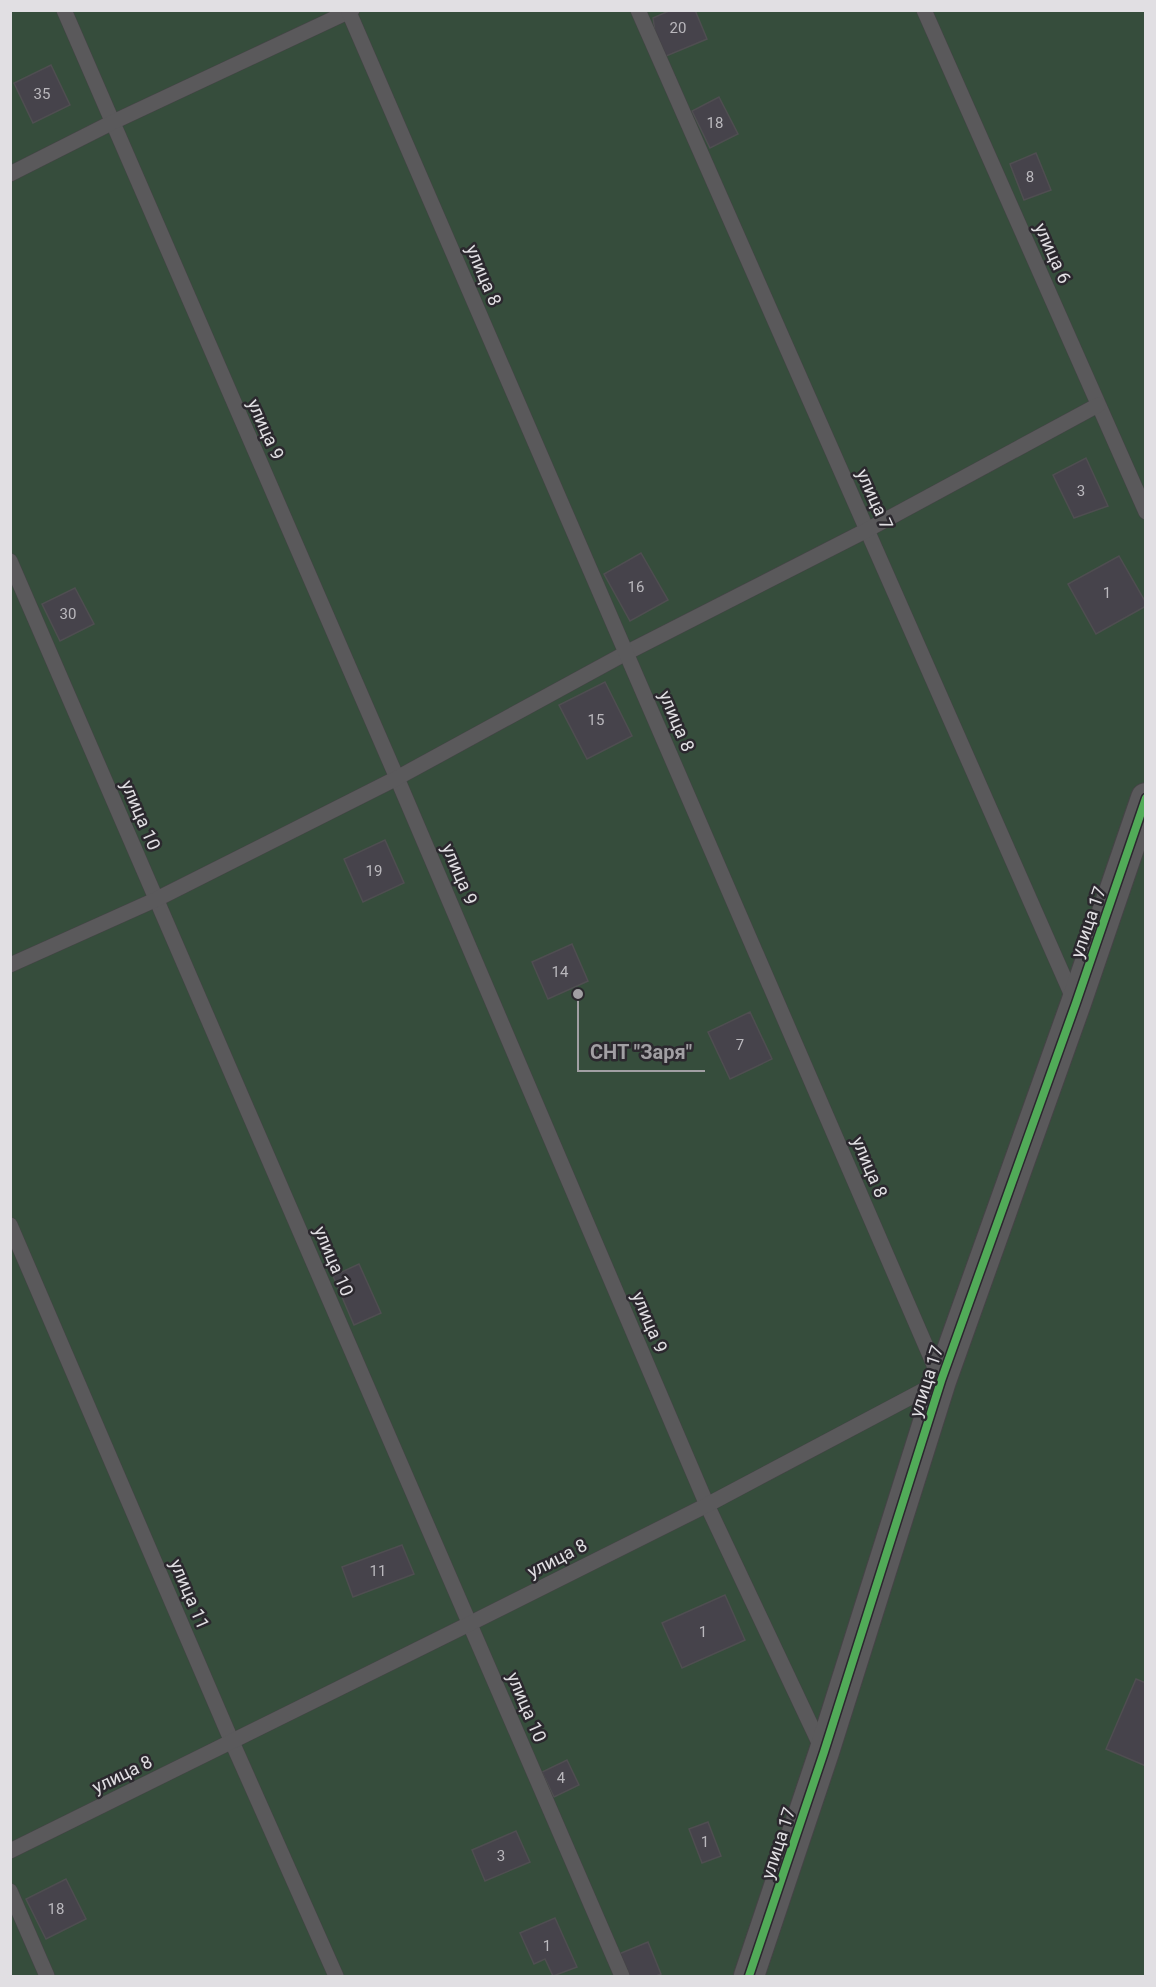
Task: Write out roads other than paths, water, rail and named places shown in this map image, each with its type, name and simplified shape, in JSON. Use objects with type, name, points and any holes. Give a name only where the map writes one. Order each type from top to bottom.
[{"type":"street","name":"улица 17","points":[[749,1977],[824,1752],[941,1381],[1076,1003],[1146,798]]},
{"type":"lane","name":"улица 9","points":[[64,10],[111,123],[398,778],[707,1504],[824,1752]]},
{"type":"lane","name":"улица 7","points":[[638,10],[1076,1003]]},
{"type":"lane","name":"улица 6","points":[[924,10],[1146,512]]},
{"type":"lane","points":[[10,174],[111,123],[350,11]]},
{"type":"lane","name":"улица 8","points":[[10,1851],[470,1624],[707,1504],[941,1381],[350,11]]},
{"type":"lane","points":[[10,965],[157,899],[398,778],[626,653],[867,530],[1098,405]]},
{"type":"lane","name":"улица 10","points":[[10,561],[622,1977]]},
{"type":"lane","name":"улица 11","points":[[10,1225],[232,1742],[336,1977]]},
{"type":"lane","points":[[10,1891],[47,1977]]},
{"type":"place","name":"СНТ \"Заря\"","points":[[578,994]]}]
